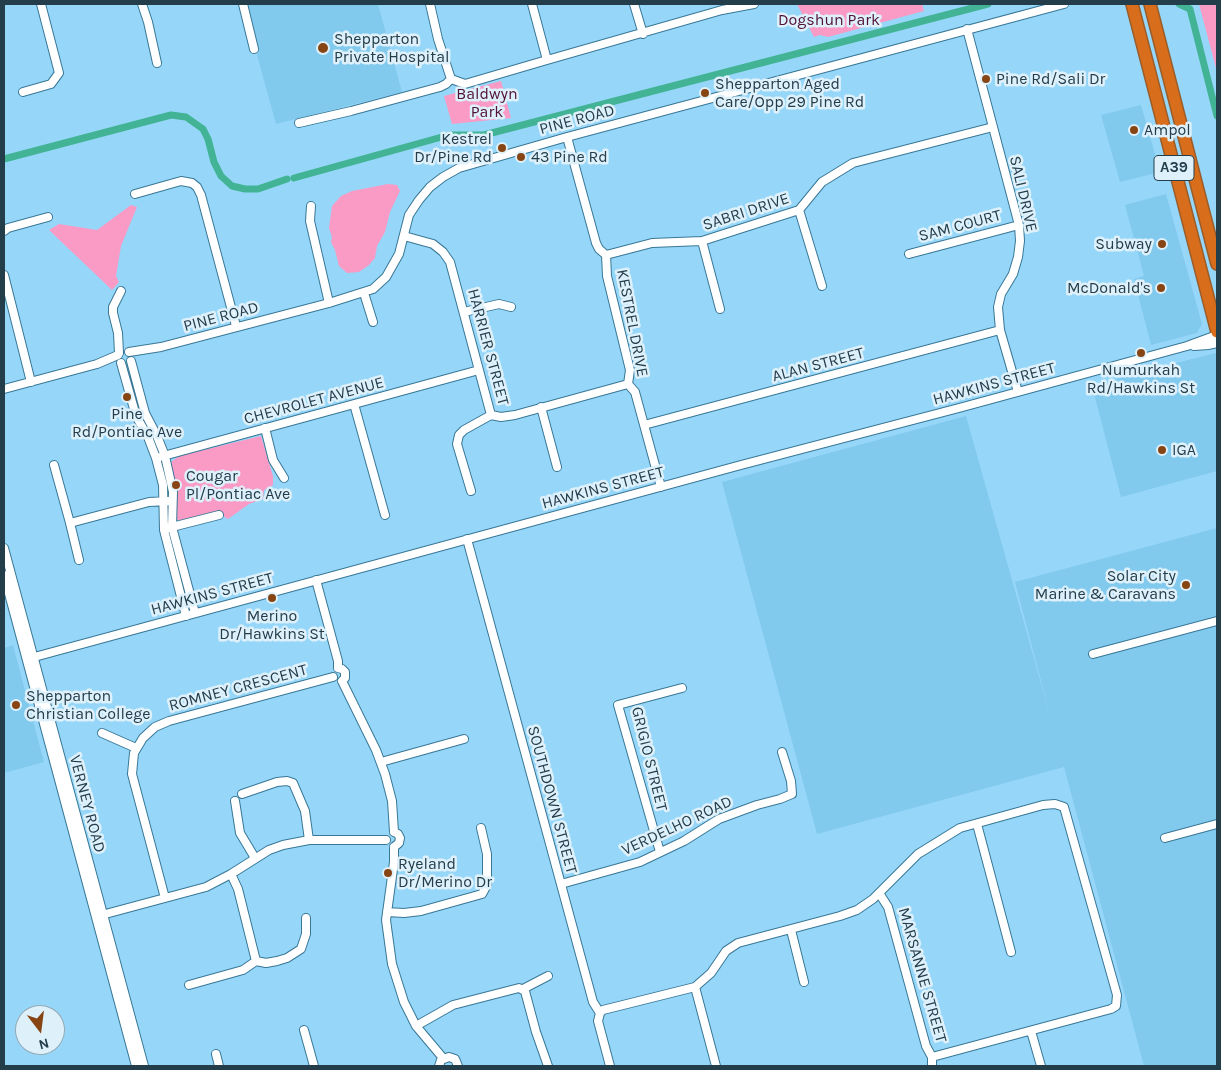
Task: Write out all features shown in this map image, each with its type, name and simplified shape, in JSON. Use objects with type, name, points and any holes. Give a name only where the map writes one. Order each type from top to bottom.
[{"type":"highway","name":"A39","points":[[1132,4],[1217,332]]},
{"type":"highway","name":"A39","points":[[1150,4],[1217,264]]},
{"type":"highway","points":[[1172,160],[1171,150],[1174,142],[1184,136]]},
{"type":"street","points":[[24,92],[51,84],[59,72],[41,4]]},
{"type":"street","points":[[142,4],[148,22],[156,63]]},
{"type":"street","points":[[243,4],[254,49]]},
{"type":"street","points":[[430,4],[438,39],[451,79]]},
{"type":"street","points":[[532,4],[547,60]]},
{"type":"street","points":[[634,4],[643,34]]},
{"type":"street","points":[[451,79],[465,84],[722,10],[754,4]]},
{"type":"street","name":"PINE ROAD","points":[[132,360],[161,347],[364,293],[380,284],[399,254],[409,216],[419,200],[430,187],[443,177],[474,163],[1064,4]]},
{"type":"street","name":"SALI DRIVE","points":[[967,29],[1018,225],[1020,241],[1018,257],[1013,274],[1002,294],[998,308],[1000,330],[1018,392]]},
{"type":"street","points":[[299,123],[440,87],[451,79]]},
{"type":"street","name":"SABRI DRIVE","points":[[606,255],[652,243],[702,241],[799,210],[822,182],[853,163],[993,128]]},
{"type":"street","name":"KESTREL DRIVE","points":[[567,137],[596,243],[599,249],[606,255],[607,276],[630,370],[628,384],[635,392],[661,487]]},
{"type":"street","points":[[134,194],[181,181],[192,183],[197,187],[201,195],[236,326]]},
{"type":"street","points":[[311,206],[310,221],[329,303]]},
{"type":"street","points":[[799,210],[822,286]]},
{"type":"street","points":[[4,231],[8,228],[48,217]]},
{"type":"street","name":"SAM COURT","points":[[909,254],[1018,225]]},
{"type":"street","name":"HARRIER STREET","points":[[404,236],[432,244],[443,252],[450,262],[491,415],[501,417],[514,415],[628,384]]},
{"type":"street","points":[[702,241],[720,309]]},
{"type":"street","points":[[4,275],[31,382]]},
{"type":"street","points":[[121,291],[112,313],[118,333],[120,358],[136,416],[156,458],[163,485],[168,528],[186,616]]},
{"type":"street","points":[[364,293],[373,322]]},
{"type":"street","points":[[464,312],[499,304],[510,307]]},
{"type":"street","name":"ALAN STREET","points":[[644,425],[1000,330]]},
{"type":"street","points":[[118,333],[132,356],[145,414],[165,456],[173,486],[174,501],[168,528],[195,613]]},
{"type":"street","name":"HAWKINS STREET","points":[[30,658],[1018,392],[1187,346],[1217,335]]},
{"type":"street","name":"HAWKINS STREET","points":[[1187,346],[1217,343]]},
{"type":"street","name":"PINE ROAD","points":[[129,351],[161,347]]},
{"type":"street","points":[[120,358],[123,351],[129,351]]},
{"type":"street","points":[[4,389],[120,358]]},
{"type":"street","points":[[120,358],[127,364],[132,360]]},
{"type":"street","name":"CHEVROLET AVENUE","points":[[156,458],[479,370]]},
{"type":"street","points":[[354,404],[385,515]]},
{"type":"street","points":[[541,407],[557,467]]},
{"type":"street","points":[[471,491],[457,444],[459,435],[464,430],[491,415]]},
{"type":"street","points":[[265,428],[273,460],[284,478]]},
{"type":"street","points":[[54,465],[79,560]]},
{"type":"street","points":[[70,524],[149,502],[174,501]]},
{"type":"street","points":[[168,528],[219,515]]},
{"type":"street","name":"SOUTHDOWN STREET","points":[[467,539],[593,1002],[600,1012],[598,1021],[610,1066]]},
{"type":"street","name":"VERNEY ROAD","points":[[4,548],[30,658],[99,915],[136,1066]]},
{"type":"street","name":"VERNEY ROAD","points":[[4,575],[30,658]]},
{"type":"street","points":[[316,580],[338,661],[338,668]]},
{"type":"street","points":[[1093,654],[1217,621]]},
{"type":"street","points":[[338,668],[334,670],[332,676],[335,680],[342,681]]},
{"type":"street","points":[[338,668],[346,672],[345,678],[342,681]]},
{"type":"street","name":"ROMNEY CRESCENT","points":[[136,748],[154,728],[169,721],[332,676]]},
{"type":"street","points":[[342,681],[381,762],[392,801],[394,832],[399,836],[400,840],[394,846]]},
{"type":"street","name":"GRIGIO STREET","points":[[660,852],[618,705],[682,688]]},
{"type":"street","points":[[102,733],[136,748],[132,765],[133,779],[165,898]]},
{"type":"street","points":[[381,762],[464,740]]},
{"type":"street","name":"VERDELHO ROAD","points":[[561,884],[640,862],[684,841],[719,819],[792,794],[792,781],[782,752]]},
{"type":"street","points":[[242,794],[282,781],[293,783],[304,811],[309,840]]},
{"type":"street","points":[[235,801],[240,833],[255,858]]},
{"type":"street","points":[[600,1012],[695,987],[711,973],[721,957],[738,943],[857,910],[879,893],[918,854],[960,828],[1043,806],[1055,804],[1064,807],[1116,994],[1116,1006],[1111,1009],[932,1057]]},
{"type":"street","points":[[977,824],[1011,952]]},
{"type":"street","points":[[1165,838],[1217,824]]},
{"type":"street","points":[[387,912],[421,911],[482,894],[487,885],[487,854],[481,828]]},
{"type":"street","points":[[386,840],[388,834],[394,832]]},
{"type":"street","points":[[99,915],[206,887],[269,850],[283,844],[309,840],[386,840]]},
{"type":"street","points":[[386,840],[388,844],[394,846]]},
{"type":"street","points":[[394,846],[394,862],[387,912],[388,942],[392,964],[404,1002],[416,1026],[443,1058]]},
{"type":"street","points":[[231,874],[238,889],[256,961]]},
{"type":"street","name":"MARSANNE STREET","points":[[879,893],[888,907],[926,1046],[932,1057],[932,1066]]},
{"type":"street","name":"VERNEY ROAD","points":[[99,915],[144,1066]]},
{"type":"street","points":[[189,985],[243,970],[256,961],[266,963],[277,961],[296,953],[304,942],[306,918]]},
{"type":"street","points":[[790,930],[804,982]]},
{"type":"street","points":[[416,1026],[453,1005],[515,988],[523,989],[548,976]]},
{"type":"street","points":[[695,987],[716,1066]]},
{"type":"street","points":[[523,989],[548,1066]]},
{"type":"street","points":[[304,1030],[314,1066]]},
{"type":"street","points":[[1031,1030],[1041,1066]]},
{"type":"street","points":[[216,1054],[219,1066]]},
{"type":"street","points":[[443,1058],[452,1057],[458,1066]]},
{"type":"street","points":[[439,1066],[443,1058]]},
{"type":"shaded area","name":"Shepparton Private Hospital","points":[[243,4],[378,4],[402,92],[276,124]]},
{"type":"shaded area","points":[[1141,105],[1160,172],[1120,182],[1101,115]]},
{"type":"shaded area","points":[[1166,194],[1202,324],[1197,333],[1151,345],[1134,279],[1144,276],[1125,205]]},
{"type":"shaded area","points":[[1216,353],[1217,471],[1121,497],[1092,386]]},
{"type":"shaded area","points":[[966,416],[1051,719],[1015,582],[1217,528],[1217,1066],[1144,1066],[1064,767],[817,834],[722,482]]},
{"type":"shaded area","name":"Shepparton Christian College","points":[[13,645],[44,762],[4,773],[4,648]]},
{"type":"green space","name":"Dogshun Park","points":[[797,4],[922,4],[924,11],[828,37],[820,35],[814,37]]},
{"type":"green space","points":[[1199,4],[1217,4],[1217,72]]},
{"type":"green space","name":"Baldwyn Park","points":[[501,81],[511,118],[452,124],[444,96]]},
{"type":"green space","points":[[388,184],[397,185],[400,191],[390,212],[385,232],[377,246],[375,258],[359,272],[347,273],[339,266],[331,242],[332,237],[329,228],[332,206],[341,196],[352,191]]},
{"type":"green space","points":[[131,205],[137,207],[121,246],[116,276],[119,282],[112,290],[49,230],[59,224],[97,230]]},
{"type":"green space","points":[[261,436],[273,476],[273,485],[264,490],[263,499],[249,504],[228,519],[218,513],[182,522],[174,518],[177,493],[171,462],[179,456]]},
{"type":"waterway","points":[[294,178],[449,135],[484,135],[988,4]]},
{"type":"waterway","points":[[1179,4],[1190,9],[1217,116]]},
{"type":"waterway","points":[[4,159],[171,115],[186,117],[203,129],[208,139],[214,162],[221,176],[232,186],[258,189],[287,179]]},
{"type":"place","name":"Shepparton Private Hospital","points":[[323,48]]},
{"type":"place","name":"Pine Rd/Sali Dr","points":[[986,79]]},
{"type":"place","name":"Shepparton Aged Care/Opp 29 Pine Rd","points":[[705,93]]},
{"type":"place","name":"Ampol","points":[[1134,130]]},
{"type":"place","name":"Kestrel Dr/Pine Rd","points":[[502,148]]},
{"type":"place","name":"43 Pine Rd","points":[[521,157]]},
{"type":"place","name":"Subway","points":[[1162,244]]},
{"type":"place","name":"McDonald's","points":[[1161,288]]},
{"type":"place","name":"Numurkah Rd/Hawkins St","points":[[1141,353]]},
{"type":"place","name":"Pine Rd/Pontiac Ave","points":[[127,397]]},
{"type":"place","name":"IGA","points":[[1162,450]]},
{"type":"place","name":"Cougar Pl/Pontiac Ave","points":[[176,485]]},
{"type":"place","name":"Solar City Marine & Caravans","points":[[1186,585]]},
{"type":"place","name":"Merino Dr/Hawkins St","points":[[272,598]]},
{"type":"place","name":"Shepparton Christian College","points":[[16,705]]},
{"type":"place","name":"Ryeland Dr/Merino Dr","points":[[388,873]]}]
